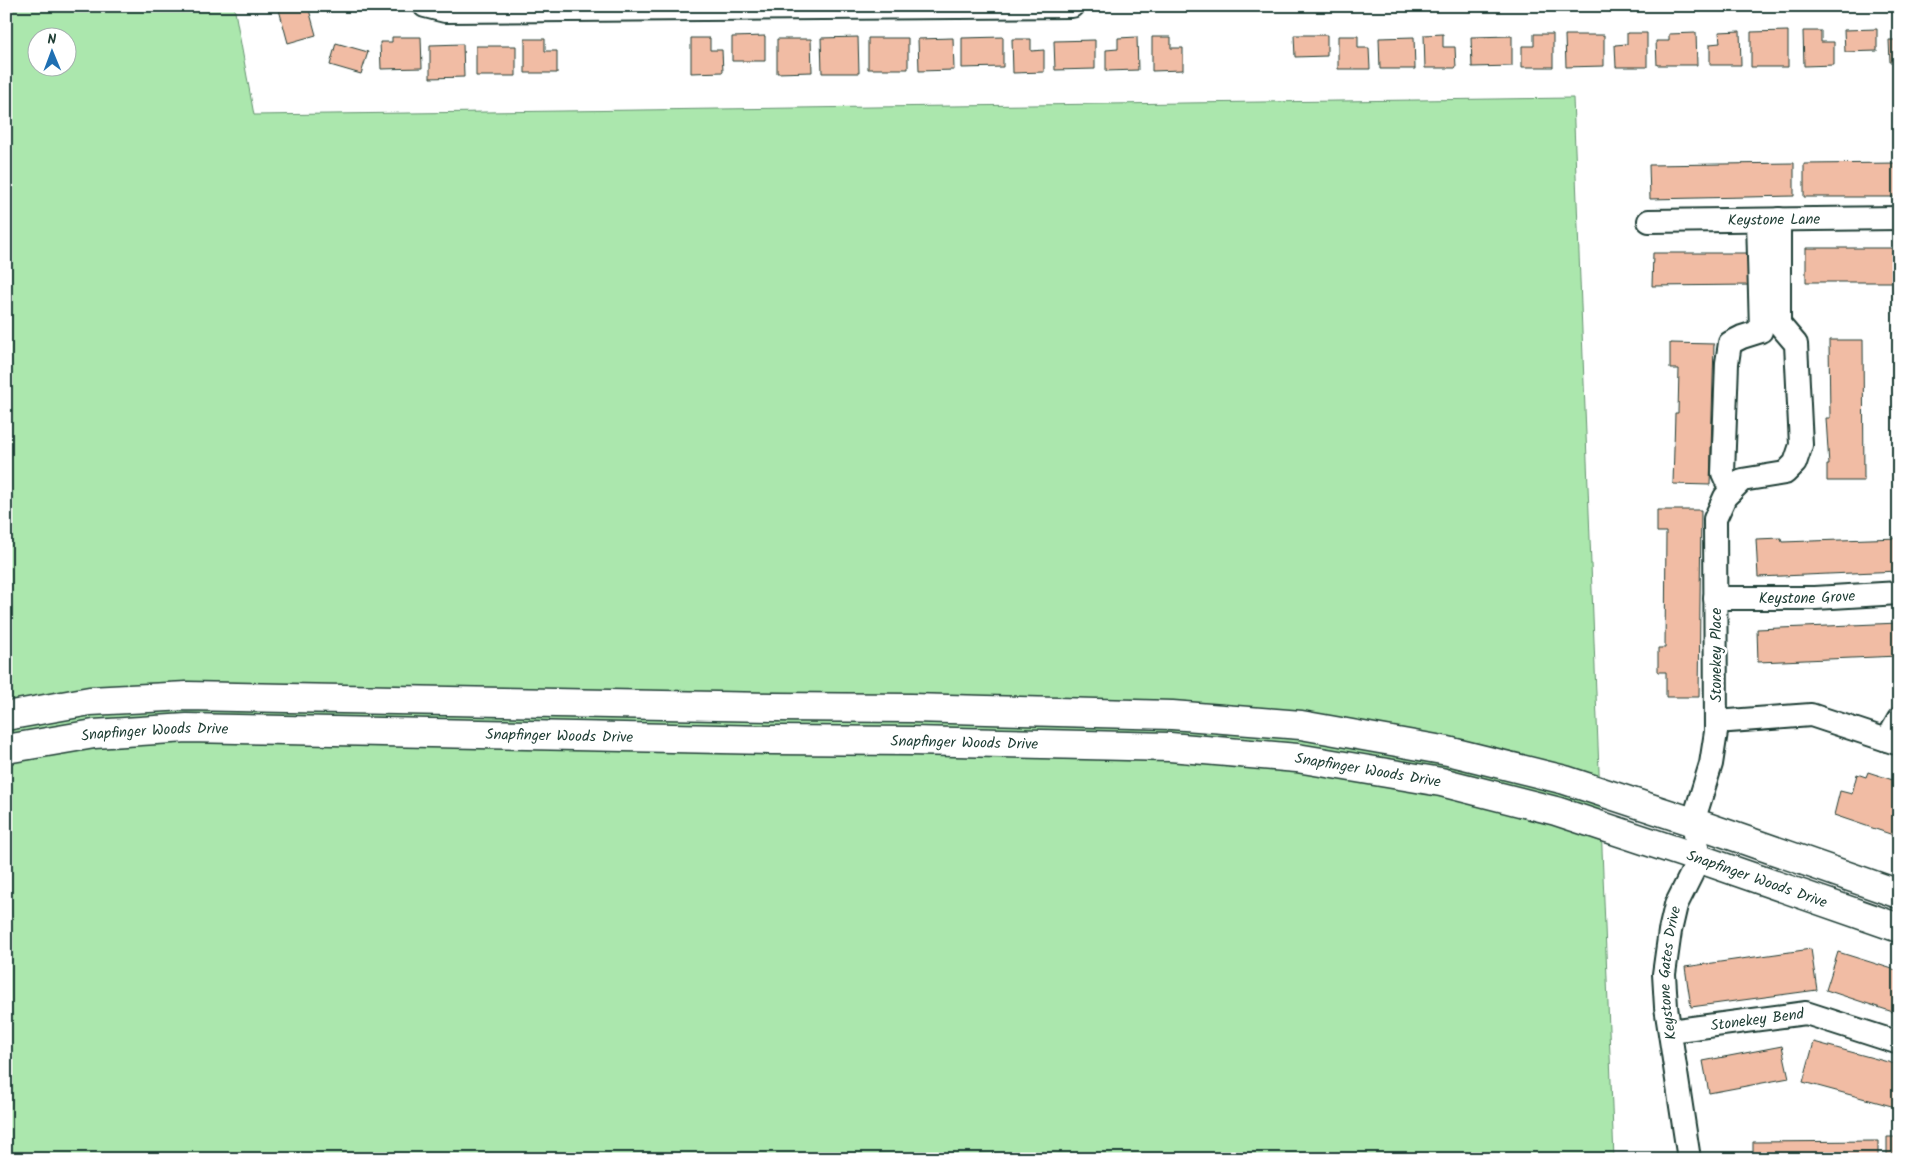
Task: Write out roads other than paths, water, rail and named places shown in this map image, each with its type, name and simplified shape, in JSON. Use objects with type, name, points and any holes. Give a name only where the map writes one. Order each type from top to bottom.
[{"type":"main road","points":[[6,716],[90,701],[208,696],[1172,714],[1301,726],[1448,751],[1565,780],[1693,822],[1899,894]]},
{"type":"main road","name":"Snapfinger Woods Drive","points":[[6,749],[94,734],[187,728],[1170,747],[1297,758],[1441,782],[1556,811],[1899,928]]},
{"type":"street","points":[[425,6],[445,11],[739,7],[1072,6]]},
{"type":"street","name":"Keystone Lane","points":[[1649,221],[1899,218]]},
{"type":"street","points":[[1731,491],[1723,473],[1727,363],[1730,343],[1760,331],[1768,220]]},
{"type":"street","name":"Stonekey Place","points":[[1693,822],[1711,764],[1716,722],[1715,519],[1724,497],[1742,480],[1786,473],[1795,463],[1801,445],[1796,344],[1779,324],[1768,220]]},
{"type":"street","name":"Keystone Grove","points":[[1715,598],[1815,598],[1899,593]]},
{"type":"street","points":[[208,696],[208,729]]},
{"type":"street","points":[[1716,722],[1811,715],[1893,742],[1899,719]]},
{"type":"street","points":[[1247,721],[1249,754]]},
{"type":"street","points":[[1693,822],[1699,859]]},
{"type":"street","name":"Keystone Gates Drive","points":[[1689,1159],[1666,1007],[1664,974],[1676,905],[1699,859]]},
{"type":"street","name":"Stonekey Bend","points":[[1670,1031],[1806,1012],[1899,1043]]}]
